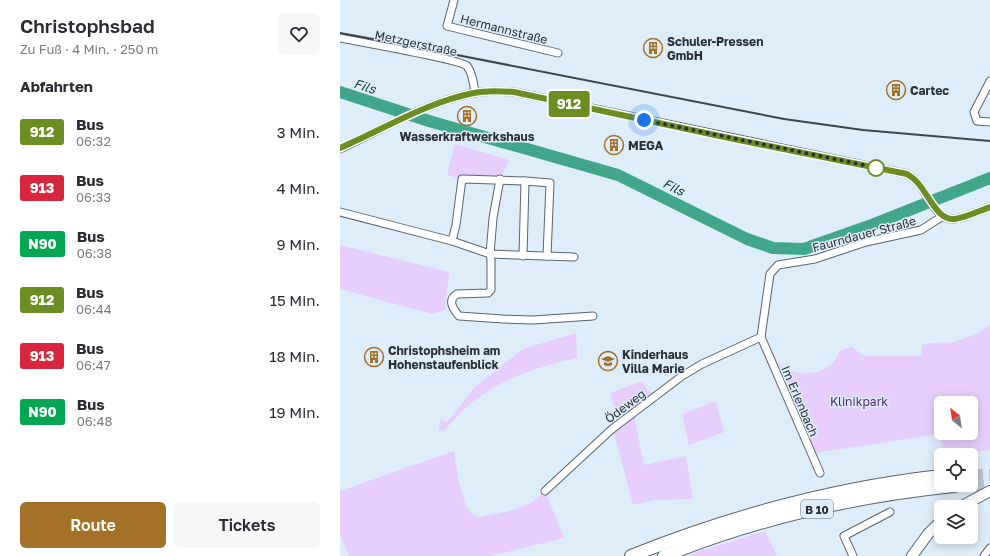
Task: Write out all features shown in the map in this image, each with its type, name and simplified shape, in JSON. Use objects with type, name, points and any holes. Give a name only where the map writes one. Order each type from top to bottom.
[{"type":"highway","name":"B 10","points":[[632,556],[686,535],[758,512],[813,498],[881,484],[934,477]]},
{"type":"highway","name":"B 10","points":[[664,556],[723,534],[817,509],[884,494],[934,488]]},
{"type":"main road","points":[[973,500],[990,491]]},
{"type":"main road","points":[[912,556],[934,528]]},
{"type":"street","name":"Hermannstraße","points":[[454,0],[447,26],[558,53]]},
{"type":"street","name":"Metzgerstraße","points":[[340,38],[446,59],[466,65],[472,78],[475,93]]},
{"type":"street","points":[[990,81],[974,112],[977,121],[990,122]]},
{"type":"street","points":[[340,148],[427,108],[475,93],[498,91],[514,92],[907,174],[921,187],[936,209],[943,216],[949,219],[955,219],[990,207]]},
{"type":"street","points":[[452,241],[456,225],[462,179],[550,183],[547,256]]},
{"type":"street","points":[[500,180],[493,218],[490,254],[491,290],[488,293],[458,294],[453,296],[451,304],[453,309],[459,316],[503,319],[533,320],[593,316]]},
{"type":"street","points":[[523,256],[525,181]]},
{"type":"street","points":[[340,212],[452,241],[490,254],[574,257]]},
{"type":"street","name":"Faurndauer Straße","points":[[760,337],[770,274],[778,265],[815,259],[866,242],[921,230],[943,216]]},
{"type":"street","name":"Im Erlenbach","points":[[760,337],[820,473]]},
{"type":"street","name":"Ödeweg","points":[[545,491],[612,429],[670,385],[702,364],[760,337]]},
{"type":"street","points":[[853,556],[844,536],[890,512]]},
{"type":"street","points":[[984,556],[990,548]]},
{"type":"green space","points":[[455,144],[509,160],[500,179],[462,179],[447,175]]},
{"type":"green space","points":[[340,245],[449,272],[445,310],[432,314],[340,289]]},
{"type":"green space","name":"Klinikpark","points":[[990,324],[990,450],[978,452],[978,448],[943,448],[941,440],[978,440],[978,396],[934,396],[934,435],[815,453],[797,404],[778,363],[795,372],[811,373],[826,368],[832,364],[839,351],[852,347],[864,356],[921,356],[922,346],[926,344],[953,342],[983,330]]},
{"type":"green space","points":[[576,333],[577,358],[535,369],[494,387],[466,407],[444,431],[439,430],[440,419],[447,422],[476,386],[523,349]]},
{"type":"green space","points":[[642,381],[647,390],[655,394],[619,418],[610,393]]},
{"type":"green space","points":[[716,401],[724,432],[689,445],[682,414]]},
{"type":"green space","points":[[634,416],[644,465],[686,456],[693,499],[654,500],[633,505],[614,433]]},
{"type":"green space","points":[[454,451],[459,483],[466,506],[472,514],[480,517],[510,511],[533,502],[545,491],[564,538],[491,556],[349,556],[340,535],[340,491]]},
{"type":"green space","points":[[765,531],[777,556],[687,556],[697,552]]},
{"type":"waterway","name":"Fils","points":[[340,92],[429,121],[618,175],[747,239],[773,248],[804,249],[869,226],[990,178]]},
{"type":"tunnel","points":[[978,475],[990,475]]},
{"type":"tunnel","points":[[978,485],[990,485]]},
{"type":"railway","points":[[340,33],[784,119],[863,130],[990,141]]},
{"type":"bus line","name":"912","points":[[340,148],[395,122],[454,98],[475,93],[498,91],[514,92],[907,174],[915,180],[936,209],[943,216],[949,219],[965,217],[990,207]]},
{"type":"place","name":"Schuler-Pressen GmbH","points":[[653,48]]},
{"type":"place","name":"Cartec","points":[[896,90]]},
{"type":"place","name":"Wasserkraftwerkshaus","points":[[467,116]]},
{"type":"place","name":"MEGA","points":[[614,145]]},
{"type":"place","name":"Christophsheim am Hohenstaufenblick","points":[[374,357]]},
{"type":"place","name":"Kinderhaus Villa Marie","points":[[608,361]]},
{"type":"route","points":[[644,120],[879,168],[876,168]]}]
